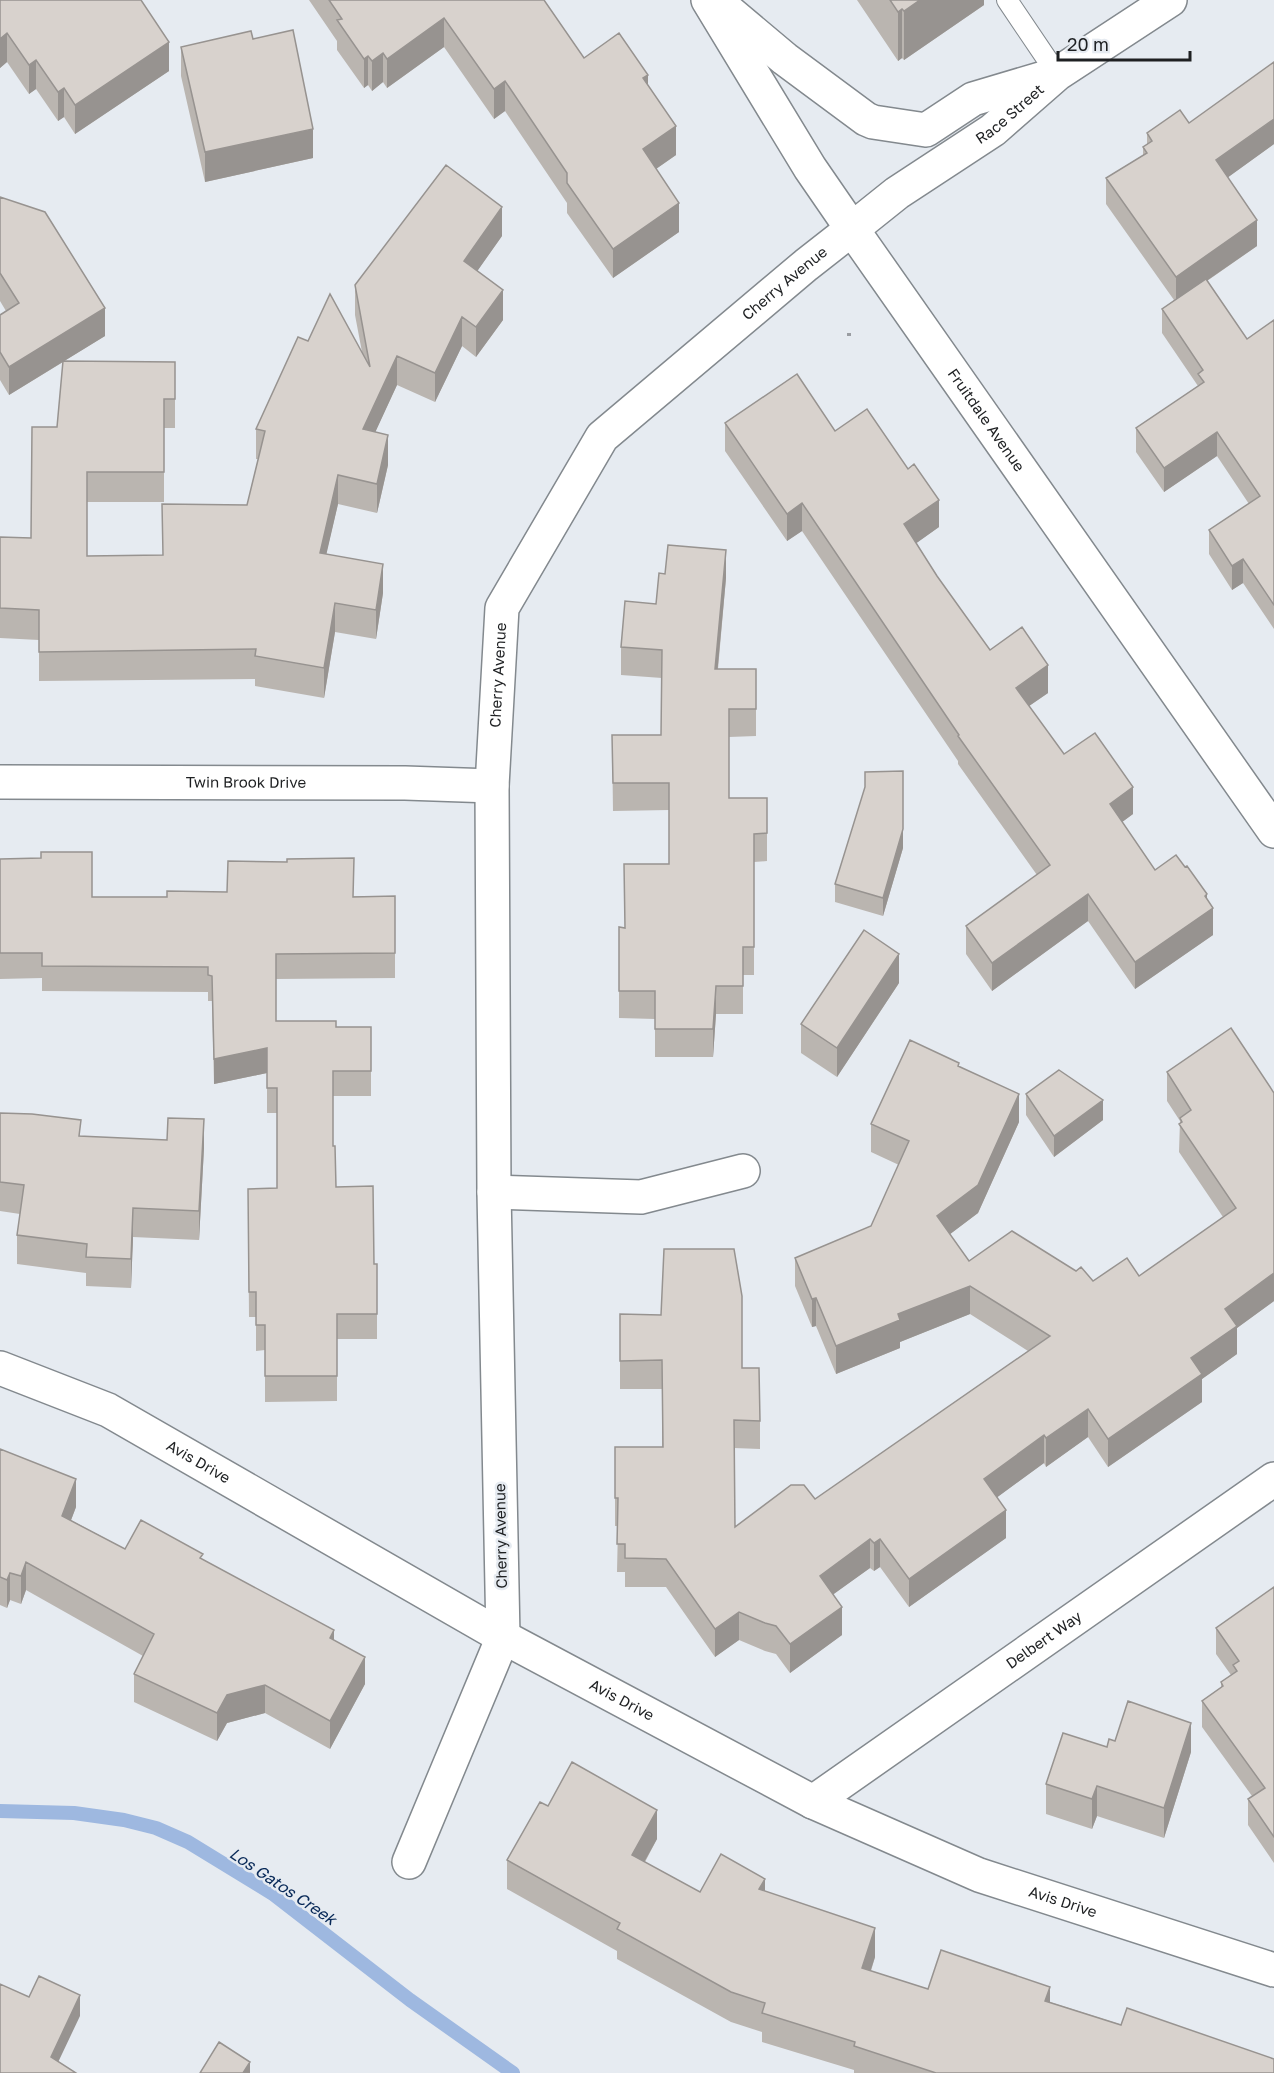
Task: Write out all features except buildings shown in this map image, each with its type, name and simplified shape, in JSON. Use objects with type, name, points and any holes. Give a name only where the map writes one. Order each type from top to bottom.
[{"type":"street","name":"Fruitdale Avenue","points":[[708,0],[810,168],[852,230],[1274,831]]},
{"type":"street","points":[[716,0],[785,59],[873,122],[926,130],[973,99],[1057,74]]},
{"type":"street","name":"Race Street","points":[[852,230],[897,193],[993,130],[1057,74],[1170,0]]},
{"type":"street","name":"Cherry Avenue","points":[[409,1862],[503,1637],[494,1192],[492,786],[502,608],[602,437],[806,265],[852,230]]},
{"type":"street","name":"Twin Brook Drive","points":[[0,782],[405,783],[492,786]]},
{"type":"street","points":[[494,1192],[641,1197],[743,1172]]},
{"type":"street","name":"Avis Drive","points":[[0,1368],[108,1410],[503,1637],[813,1802],[979,1875],[1274,1970]]},
{"type":"street","name":"Delbert Way","points":[[813,1802],[1274,1479]]},
{"type":"lane","points":[[1007,0],[1057,74]]},
{"type":"path","points":[[849,329],[849,336]]},
{"type":"waterway","name":"Los Gatos Creek","points":[[0,1811],[74,1813],[124,1820],[156,1828],[188,1842],[273,1894],[410,2000],[513,2073]]}]
